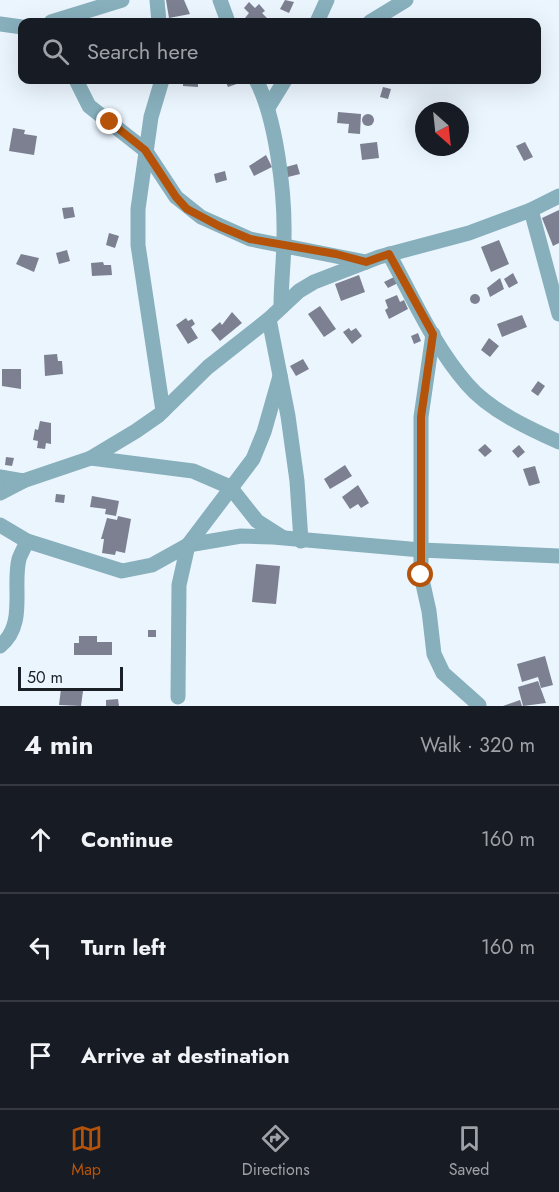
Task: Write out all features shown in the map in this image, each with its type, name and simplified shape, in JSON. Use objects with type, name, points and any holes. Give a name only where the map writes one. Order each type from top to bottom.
[{"type":"street","points":[[64,18],[122,0]]},
{"type":"street","points":[[157,0],[159,18]]},
{"type":"street","points":[[220,0],[227,18]]},
{"type":"street","points":[[319,18],[327,0]]},
{"type":"street","points":[[377,18],[406,0]]},
{"type":"street","points":[[0,24],[18,26]]},
{"type":"street","points":[[78,84],[89,106],[145,150],[176,197],[187,209],[201,218],[250,239],[336,254],[366,262]]},
{"type":"street","points":[[161,84],[151,117],[145,150],[138,209],[138,245],[163,411]]},
{"type":"street","points":[[258,84],[269,106],[279,177],[284,246],[281,306]]},
{"type":"street","points":[[269,106],[281,85]]},
{"type":"street","points":[[0,493],[23,481],[91,458],[136,431],[163,411],[208,367],[269,319],[281,306],[314,282],[389,254],[469,233],[531,210],[559,196]]},
{"type":"street","points":[[531,210],[559,314]]},
{"type":"street","points":[[389,254],[433,334],[467,384],[482,398],[559,442]]},
{"type":"street","points":[[269,319],[297,481],[301,541]]},
{"type":"street","points":[[433,334],[421,417],[421,575],[429,610],[434,654],[443,673],[479,705]]},
{"type":"street","points":[[178,697],[179,585],[188,545],[253,459],[264,432],[280,376]]},
{"type":"street","points":[[91,458],[177,468],[230,487],[257,520],[284,538]]},
{"type":"street","points":[[0,477],[23,481]]},
{"type":"street","points":[[0,525],[27,541],[122,571],[152,565],[188,545],[241,536],[421,550],[559,556]]},
{"type":"street","points":[[0,646],[5,642],[16,617],[19,558],[27,541]]},
{"type":"building","points":[[166,0],[184,0],[190,14],[169,18]]},
{"type":"building","points":[[285,0],[294,2],[289,13],[280,9]]},
{"type":"building","points":[[249,2],[255,8],[259,4],[265,11],[262,13],[267,18],[245,18],[249,13],[244,8]]},
{"type":"building","points":[[183,84],[198,84],[198,87],[183,86]]},
{"type":"building","points":[[383,87],[391,89],[388,99],[380,97]]},
{"type":"building","points":[[338,112],[361,114],[360,134],[348,133],[349,124],[337,123]]},
{"type":"building","points":[[370,114],[374,120],[370,126],[366,126],[362,118]]},
{"type":"building","points":[[13,128],[25,130],[24,134],[37,136],[34,155],[9,151]]},
{"type":"building","points":[[377,142],[379,158],[362,160],[360,144]]},
{"type":"building","points":[[525,142],[533,157],[524,161],[516,146]]},
{"type":"building","points":[[266,155],[272,167],[254,176],[249,166]]},
{"type":"building","points":[[297,164],[300,174],[288,177],[286,167]]},
{"type":"building","points":[[225,171],[227,180],[216,183],[214,174]]},
{"type":"building","points":[[73,207],[75,217],[64,219],[62,208]]},
{"type":"building","points":[[559,210],[559,243],[553,246],[542,218]]},
{"type":"building","points":[[109,233],[119,236],[115,248],[106,245]]},
{"type":"building","points":[[499,240],[509,264],[491,272],[481,247]]},
{"type":"building","points":[[67,250],[70,261],[59,264],[56,253]]},
{"type":"building","points":[[21,254],[39,258],[34,272],[16,264]]},
{"type":"building","points":[[103,262],[104,265],[111,265],[112,275],[92,276],[91,263]]},
{"type":"building","points":[[513,273],[518,283],[509,288],[504,279]]},
{"type":"building","points":[[359,275],[365,292],[341,301],[335,284]]},
{"type":"building","points":[[396,276],[400,282],[388,288],[384,282]]},
{"type":"building","points":[[500,278],[504,289],[490,297],[487,288]]},
{"type":"building","points":[[475,294],[479,295],[479,303],[475,304],[471,303],[470,299],[471,295]]},
{"type":"building","points":[[397,295],[400,302],[404,300],[408,309],[389,319],[385,310],[388,308],[385,300]]},
{"type":"building","points":[[320,306],[336,329],[324,337],[308,314]]},
{"type":"building","points":[[232,312],[242,323],[220,341],[211,330],[220,322],[222,325]]},
{"type":"building","points":[[522,315],[527,327],[502,337],[497,324]]},
{"type":"building","points":[[186,318],[188,321],[192,319],[195,324],[191,327],[198,338],[188,344],[176,325]]},
{"type":"building","points":[[349,328],[351,331],[356,328],[362,336],[352,344],[343,332]]},
{"type":"building","points":[[418,333],[421,341],[414,344],[411,336]]},
{"type":"building","points":[[489,338],[499,346],[490,357],[481,350]]},
{"type":"building","points":[[57,354],[58,361],[62,361],[63,374],[45,376],[44,355]]},
{"type":"building","points":[[303,359],[309,369],[296,376],[290,366]]},
{"type":"building","points":[[2,369],[21,369],[21,389],[2,386]]},
{"type":"building","points":[[538,381],[545,386],[538,396],[531,391]]},
{"type":"building","points":[[40,421],[51,423],[51,444],[46,443],[45,449],[37,448],[38,441],[33,440],[35,429],[38,430]]},
{"type":"building","points":[[485,444],[492,451],[485,457],[478,450]]},
{"type":"building","points":[[519,445],[525,452],[518,458],[512,451]]},
{"type":"building","points":[[6,457],[14,458],[12,466],[5,465]]},
{"type":"building","points":[[345,465],[352,476],[330,489],[324,479]]},
{"type":"building","points":[[535,466],[540,483],[529,486],[523,469]]},
{"type":"building","points":[[358,485],[369,503],[361,508],[358,504],[350,509],[342,497]]},
{"type":"building","points":[[56,494],[65,495],[64,503],[55,502]]},
{"type":"building","points":[[92,496],[119,501],[116,516],[105,514],[106,509],[90,507]]},
{"type":"building","points":[[118,516],[131,519],[125,553],[116,551],[115,555],[102,553],[104,539],[101,539],[107,518],[117,520]]},
{"type":"building","points":[[256,564],[280,566],[276,604],[252,602]]},
{"type":"building","points":[[148,630],[156,630],[156,637],[148,637]]},
{"type":"building","points":[[79,636],[97,636],[97,642],[112,642],[112,655],[74,655],[74,643],[79,643]]},
{"type":"building","points":[[545,656],[553,685],[541,688],[538,677],[522,682],[517,664]]},
{"type":"building","points":[[538,681],[546,703],[523,706],[518,687]]},
{"type":"building","points":[[61,689],[83,691],[81,706],[59,705]]},
{"type":"building","points":[[118,699],[119,706],[106,706],[106,700]]},
{"type":"building","points":[[520,700],[522,706],[503,706]]},
{"type":"route","points":[[110,122],[145,150],[176,197],[187,209],[201,218],[250,239],[336,254],[366,262],[389,254],[433,334],[421,417],[423,521],[421,575]]}]
